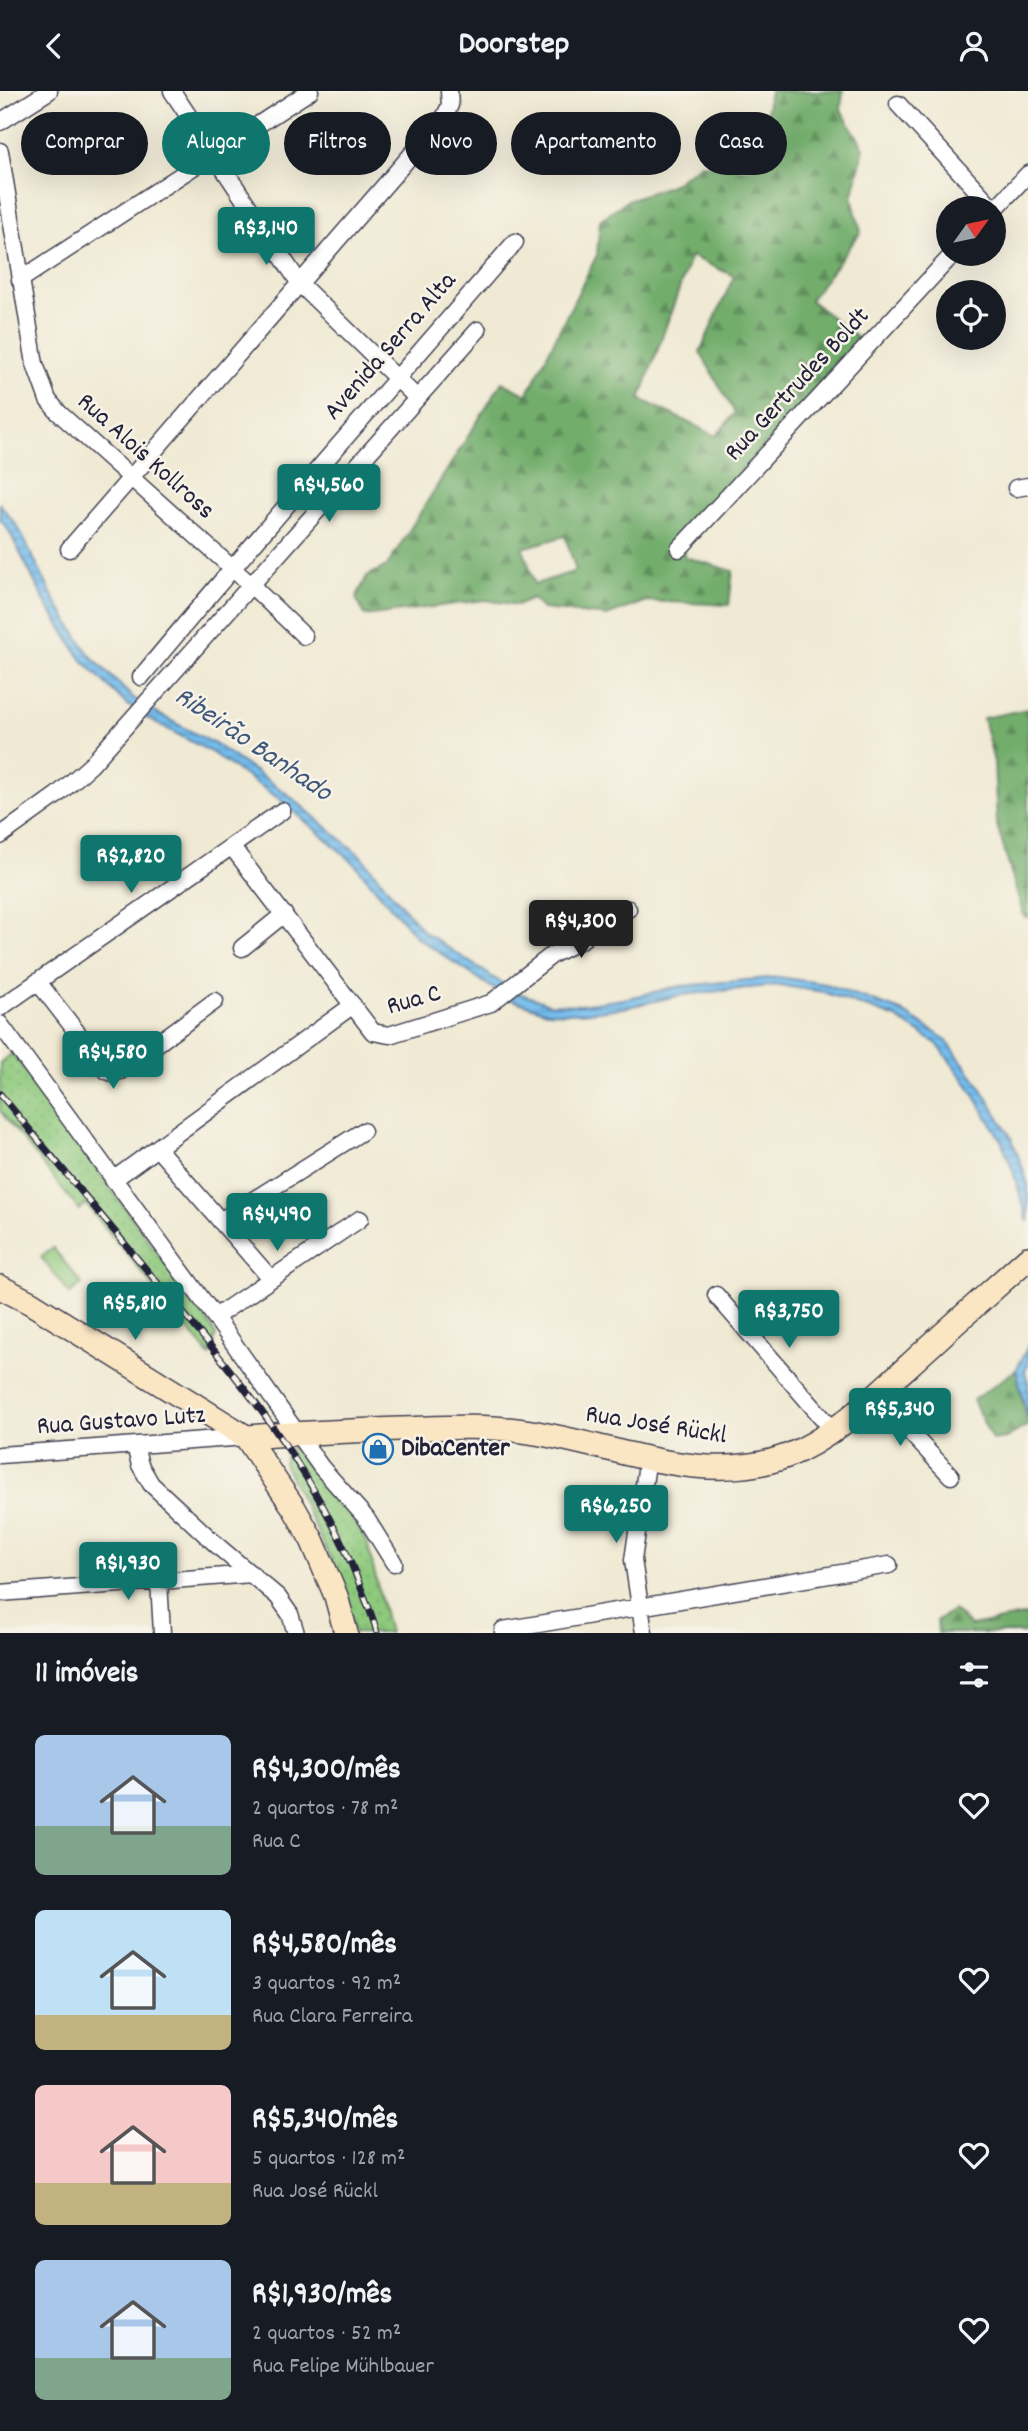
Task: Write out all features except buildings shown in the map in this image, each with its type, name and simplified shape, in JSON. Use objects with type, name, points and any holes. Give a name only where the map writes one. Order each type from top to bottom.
[{"type":"main road","name":"Rua José Rückl","points":[[246,1437],[297,1432],[455,1427],[515,1429],[700,1467],[745,1467],[788,1455],[833,1430],[1028,1258]]},
{"type":"main road","points":[[0,1287],[31,1303],[246,1437],[289,1499],[312,1540],[336,1596],[346,1633]]},
{"type":"street","points":[[0,122],[48,91]]},
{"type":"street","points":[[172,91],[185,112]]},
{"type":"street","points":[[270,117],[310,91]]},
{"type":"street","points":[[69,549],[445,116],[450,105],[449,93]]},
{"type":"street","points":[[898,104],[981,196]]},
{"type":"street","name":"Rua Alois Kollross","points":[[0,151],[35,364],[48,400],[59,413],[304,636]]},
{"type":"street","points":[[1006,196],[1028,174]]},
{"type":"street","points":[[20,280],[180,175]]},
{"type":"street","points":[[226,175],[300,284],[416,397]]},
{"type":"street","name":"Avenida Serra Alta","points":[[141,677],[231,567],[398,379],[515,241]]},
{"type":"street","name":"Rua Gertrudes Boldt","points":[[679,549],[942,266]]},
{"type":"street","name":"Avenida Serra Alta","points":[[0,836],[77,778],[130,718],[155,695],[478,330]]},
{"type":"street","points":[[0,1008],[282,811]]},
{"type":"street","name":"Rua C","points":[[232,847],[373,1032],[389,1035],[484,1005],[500,997],[552,955],[581,940],[611,916],[628,909]]},
{"type":"street","points":[[242,948],[284,914]]},
{"type":"street","points":[[38,982],[107,1071],[112,1073],[120,1070],[215,1001]]},
{"type":"street","points":[[113,1180],[353,1005]]},
{"type":"street","points":[[0,1024],[215,1317],[321,1467],[366,1518],[394,1563]]},
{"type":"street","points":[[220,1221],[363,1131]]},
{"type":"street","points":[[157,1148],[271,1279]]},
{"type":"street","points":[[215,1317],[360,1219]]},
{"type":"street","points":[[716,1295],[833,1430]]},
{"type":"street","points":[[875,1395],[951,1476]]},
{"type":"street","name":"Rua Gustavo Lutz","points":[[0,1455],[246,1437]]},
{"type":"street","points":[[135,1446],[140,1465],[151,1483],[284,1605],[296,1633]]},
{"type":"street","points":[[644,1633],[633,1560],[648,1457]]},
{"type":"street","points":[[503,1632],[889,1565]]},
{"type":"street","points":[[0,1593],[253,1574]]},
{"type":"street","points":[[159,1581],[162,1633]]},
{"type":"green space","points":[[770,91],[843,91],[841,110],[864,148],[852,198],[861,232],[810,300],[861,341],[681,536],[685,557],[733,571],[729,605],[646,601],[607,616],[543,609],[532,598],[517,605],[485,600],[365,616],[356,598],[367,576],[387,566],[502,382],[527,395],[597,255],[600,220],[628,200],[671,185],[695,168],[695,175],[787,175],[787,112],[766,112]],"holes":[[[691,256],[734,276],[700,352],[735,413],[716,436],[640,399]],[[565,536],[576,571],[535,584],[523,548]]]},
{"type":"green space","points":[[1028,709],[1028,918],[1024,917],[997,825],[994,762],[983,718]]},
{"type":"green space","points":[[12,1053],[208,1322],[216,1335],[210,1356],[86,1204],[79,1210],[0,1111],[0,1063]]},
{"type":"green space","points":[[53,1248],[82,1284],[70,1294],[41,1257]]},
{"type":"green space","points":[[1016,1370],[1028,1425],[1006,1438],[992,1440],[973,1400]]},
{"type":"green space","points":[[300,1444],[367,1542],[389,1633],[355,1633],[332,1562],[284,1464],[286,1451]]},
{"type":"green space","points":[[953,1610],[971,1626],[1028,1615],[1028,1633],[938,1633],[937,1620]]},
{"type":"water","points":[[0,504],[18,527],[54,599],[89,654],[131,696],[151,710],[215,744],[285,792],[361,856],[423,931],[514,991],[549,1004],[580,1005],[681,986],[779,977],[826,984],[901,1011],[945,1039],[979,1084],[1012,1139],[1023,1169],[1028,1185],[1028,1222],[1002,1142],[970,1088],[937,1044],[896,1018],[823,992],[778,985],[682,995],[624,1008],[581,1013],[547,1012],[509,999],[416,937],[353,862],[278,798],[209,751],[145,717],[124,702],[81,659],[45,602],[9,531],[0,519]]},
{"type":"water","points":[[1028,1346],[1028,1366],[1025,1371],[1028,1383],[1028,1420],[1016,1370]]},
{"type":"railway","points":[[0,1094],[215,1351],[271,1424],[320,1500],[341,1541],[377,1633]]},
{"type":"place","name":"DibaCenter","points":[[378,1449]]},
{"type":"water label","name":"Ribeirão Banhado","points":[[252,746]]}]
